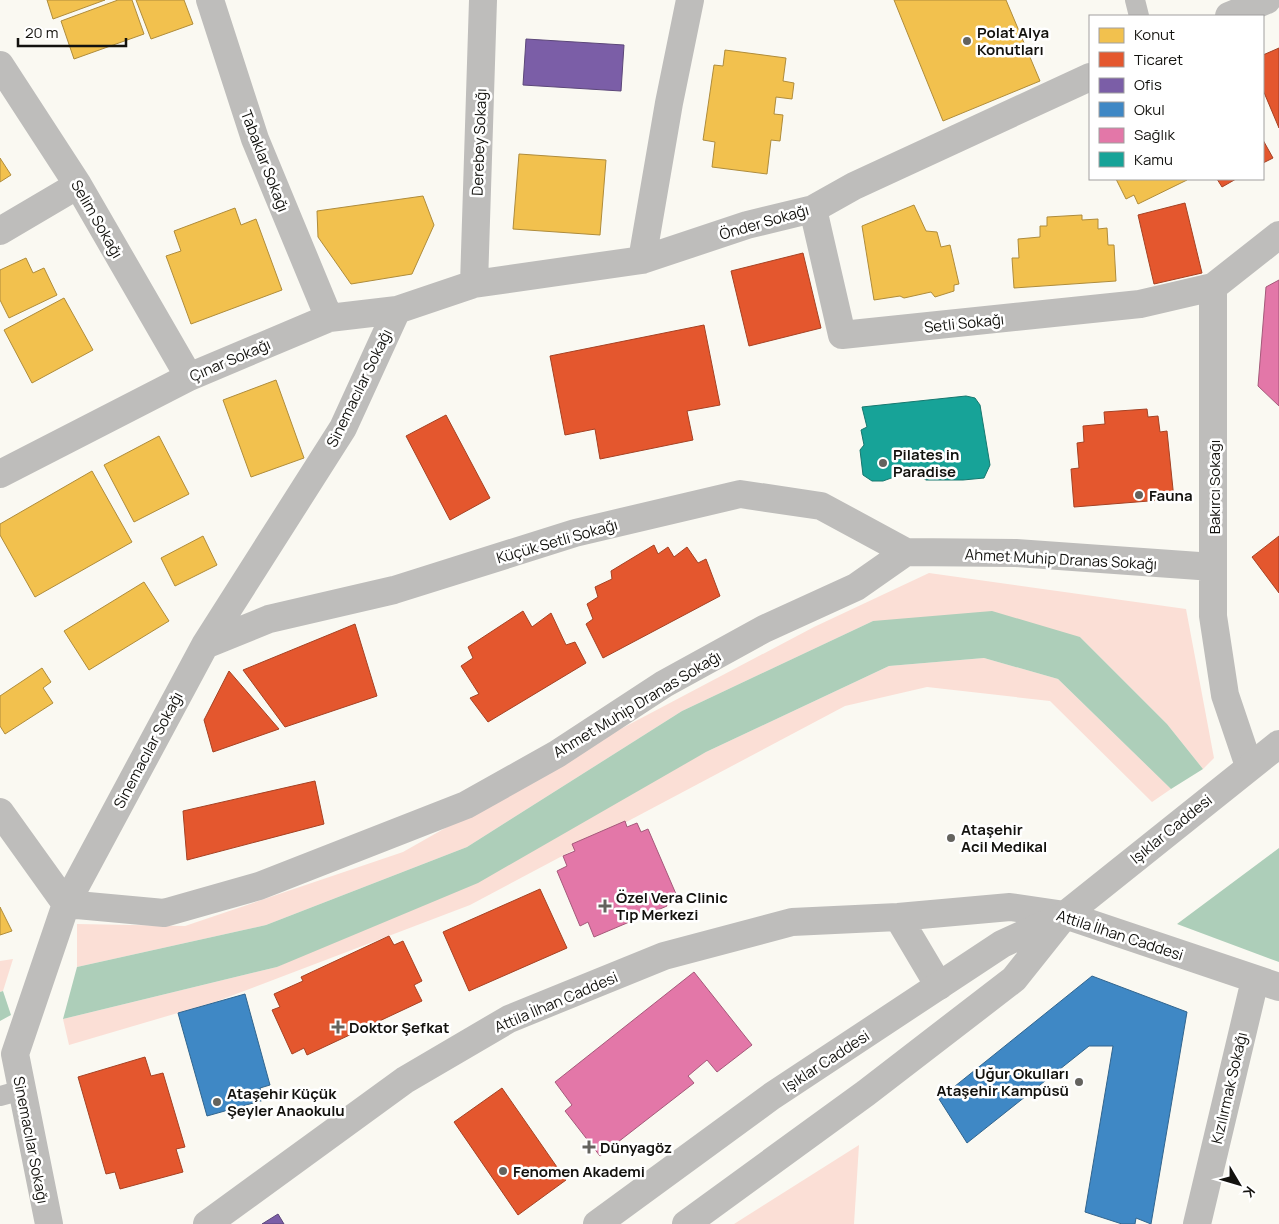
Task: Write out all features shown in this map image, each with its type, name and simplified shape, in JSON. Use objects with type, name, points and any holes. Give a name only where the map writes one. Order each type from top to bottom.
[{"type":"street","name":"Tabaklar Sokağı","points":[[210,0],[255,140],[329,318]]},
{"type":"street","name":"Derebey Sokağı","points":[[474,284],[483,0]]},
{"type":"street","points":[[642,260],[669,103],[690,0]]},
{"type":"street","points":[[1231,15],[1267,0]]},
{"type":"street","name":"Selim Sokağı","points":[[0,65],[78,185],[189,377]]},
{"type":"street","name":"Önder Sokağı","points":[[474,284],[642,260],[746,225],[812,209],[863,182],[1089,76]]},
{"type":"street","points":[[0,231],[78,185]]},
{"type":"street","name":"Setli Sokağı","points":[[812,209],[842,336],[1140,304],[1213,287]]},
{"type":"street","points":[[1213,287],[1279,235]]},
{"type":"street","name":"Çınar Sokağı","points":[[0,474],[189,377],[329,318],[396,310],[474,284]]},
{"type":"street","name":"Bakırcı Sokağı","points":[[1213,287],[1213,616],[1225,695],[1249,766]]},
{"type":"street","name":"Sinemacılar Sokağı","points":[[49,1224],[11,1093],[14,1054],[66,904],[205,645],[343,428],[396,310]]},
{"type":"street","name":"Küçük Setli Sokağı","points":[[205,645],[268,619],[394,590],[575,533],[740,494],[821,506],[906,552]]},
{"type":"street","name":"Ahmet Muhip Dranas Sokağı","points":[[66,904],[164,913],[259,886],[466,805],[557,754],[664,684],[764,629],[856,587],[906,552],[1016,553],[1213,567]]},
{"type":"street","name":"Işıklar Caddesi","points":[[686,1224],[866,1093],[1014,979],[1065,915],[1249,766],[1279,744]]},
{"type":"street","points":[[0,812],[66,904]]},
{"type":"street","name":"Attila İlhan Caddesi","points":[[207,1224],[405,1080],[509,1020],[664,956],[792,922],[898,917],[1010,907],[1065,915],[1130,935],[1267,984]]},
{"type":"street","name":"Işıklar Caddesi","points":[[597,1224],[772,1096],[1002,944],[1065,915]]},
{"type":"street","points":[[898,917],[939,986]]},
{"type":"street","name":"Kızılırmak Sokağı","points":[[1197,1224],[1267,984]]},
{"type":"lane","points":[[1135,0],[1138,15]]},
{"type":"shaded area","points":[[929,573],[1186,609],[1214,758],[1203,769],[1167,724],[1080,637],[873,621],[682,711],[467,847],[266,925],[77,967],[77,924],[185,926],[403,852],[613,733],[814,627]]},
{"type":"shaded area","points":[[992,611],[1080,637],[1167,724],[1203,769],[1171,789],[1058,679],[984,658],[889,666],[706,752],[478,883],[277,967],[63,1019],[77,967],[266,925],[467,847],[682,711],[873,621]]},
{"type":"shaded area","points":[[984,658],[1058,679],[1171,789],[1152,802],[1050,701],[927,687],[845,706],[470,905],[215,1002],[69,1045],[63,1019],[277,967],[706,752],[889,666]]},
{"type":"shaded area","points":[[1279,848],[1279,962],[1177,924]]},
{"type":"shaded area","points":[[13,959],[3,991],[0,992],[0,961]]},
{"type":"shaded area","points":[[3,991],[11,1015],[0,1021],[0,992]]},
{"type":"shaded area","points":[[859,1145],[854,1224],[734,1224]]},
{"type":"building: Konut","points":[[47,0],[105,0],[53,19]]},
{"type":"building: Konut","points":[[118,0],[132,0],[144,34],[74,59],[61,21]]},
{"type":"building: Konut","points":[[136,0],[184,0],[193,24],[151,39]]},
{"type":"building: Konut","name":"Polat Alya Konutları","points":[[894,0],[1006,0],[1040,81],[943,121]]},
{"type":"building: Konut","points":[[725,50],[786,58],[783,81],[794,83],[792,99],[776,97],[774,114],[783,115],[780,141],[771,140],[767,174],[712,167],[715,142],[703,140],[714,65],[723,66]]},
{"type":"building: Konut","points":[[519,154],[606,160],[600,235],[513,229]]},
{"type":"building: Konut","points":[[0,158],[11,175],[0,182]]},
{"type":"building: Konut","points":[[1116,180],[1187,180],[1138,204],[1134,195],[1126,199]]},
{"type":"building: Konut","points":[[423,196],[434,225],[412,274],[351,284],[318,237],[317,211]]},
{"type":"building: Konut","points":[[914,205],[926,231],[937,232],[941,247],[950,245],[959,284],[954,285],[954,291],[935,297],[931,292],[904,298],[900,296],[874,300],[862,226]]},
{"type":"building: Konut","points":[[235,208],[241,225],[256,219],[282,290],[191,324],[166,256],[181,251],[174,231]]},
{"type":"building: Konut","points":[[1082,215],[1082,220],[1098,219],[1098,229],[1107,228],[1108,245],[1114,245],[1116,281],[1014,288],[1012,258],[1019,258],[1018,239],[1040,237],[1040,226],[1047,226],[1047,217]]},
{"type":"building: Konut","points":[[26,258],[33,273],[44,268],[57,295],[9,318],[0,300],[0,270]]},
{"type":"building: Konut","points":[[64,298],[93,350],[32,383],[4,330]]},
{"type":"building: Konut","points":[[276,380],[304,458],[251,477],[223,400]]},
{"type":"building: Konut","points":[[159,436],[189,494],[134,522],[104,465]]},
{"type":"building: Konut","points":[[92,471],[132,542],[35,597],[0,535],[0,524]]},
{"type":"building: Konut","points":[[203,536],[217,565],[175,586],[161,558]]},
{"type":"building: Konut","points":[[144,582],[169,621],[89,670],[64,631]]},
{"type":"building: Konut","points":[[42,668],[51,682],[43,688],[53,703],[5,734],[0,726],[0,696]]},
{"type":"building: Konut","points":[[0,907],[12,931],[0,935]]},
{"type":"building: Ticaret","points":[[1279,48],[1279,128],[1264,92],[1264,55]]},
{"type":"building: Ticaret","points":[[1264,142],[1273,158],[1264,162]]},
{"type":"building: Ticaret","points":[[1218,180],[1234,180],[1222,187]]},
{"type":"building: Ticaret","points":[[1185,203],[1202,273],[1154,284],[1138,215]]},
{"type":"building: Ticaret","points":[[803,253],[821,328],[749,346],[731,271]]},
{"type":"building: Ticaret","points":[[704,325],[720,405],[687,411],[693,440],[600,459],[595,429],[565,435],[550,356]]},
{"type":"building: Ticaret","points":[[1147,409],[1148,417],[1158,416],[1160,432],[1167,431],[1174,499],[1074,507],[1071,469],[1079,468],[1077,443],[1084,442],[1083,426],[1105,424],[1104,412]]},
{"type":"building: Ticaret","points":[[446,415],[490,498],[450,520],[406,436]]},
{"type":"building: Ticaret","points":[[1279,536],[1279,593],[1252,557]]},
{"type":"building: Ticaret","points":[[654,545],[658,554],[668,547],[674,557],[687,547],[698,563],[706,559],[720,596],[603,658],[586,624],[593,619],[587,604],[598,597],[595,587],[612,579],[611,571]]},
{"type":"building: Ticaret","points":[[523,611],[532,627],[551,613],[566,645],[575,642],[586,663],[488,722],[470,698],[479,694],[461,666],[473,658],[468,647]]},
{"type":"building: Ticaret","points":[[355,624],[377,696],[285,727],[243,670]]},
{"type":"building: Ticaret","points":[[229,671],[279,729],[213,752],[204,720]]},
{"type":"building: Ticaret","points":[[315,781],[324,824],[187,860],[183,811]]},
{"type":"building: Ticaret","points":[[540,889],[567,948],[469,991],[443,932]]},
{"type":"building: Ticaret","points":[[389,936],[394,945],[403,941],[422,981],[414,985],[422,1001],[307,1055],[304,1048],[292,1054],[272,1010],[280,1007],[274,994],[303,981],[301,977]]},
{"type":"building: Ticaret","points":[[145,1057],[151,1076],[163,1073],[185,1147],[176,1149],[183,1172],[120,1189],[115,1172],[106,1174],[78,1077]]},
{"type":"building: Ticaret","points":[[502,1088],[566,1180],[518,1215],[454,1122]]},
{"type":"building: Ofis","points":[[526,39],[624,45],[621,91],[523,85]]},
{"type":"building: Ofis","points":[[278,1214],[284,1224],[262,1224]]},
{"type":"building: Okul","points":[[1092,976],[1187,1012],[1151,1224],[1136,1218],[1135,1224],[1122,1224],[1085,1212],[1113,1046],[1089,1046],[967,1143],[939,1099]]},
{"type":"building: Okul","points":[[245,994],[270,1085],[260,1088],[264,1100],[207,1116],[178,1013]]},
{"type":"building: Sağlık","points":[[1279,280],[1279,406],[1258,386],[1266,287]]},
{"type":"building: Sağlık","points":[[625,821],[627,827],[637,823],[641,832],[648,829],[676,894],[664,899],[667,906],[594,937],[588,922],[580,926],[557,871],[567,866],[563,856],[575,851],[572,844]]},
{"type":"building: Sağlık","points":[[694,972],[752,1045],[717,1072],[707,1060],[688,1076],[694,1083],[600,1156],[565,1111],[572,1105],[555,1082]]},
{"type":"building: Kamu","points":[[966,396],[975,398],[980,405],[990,465],[984,478],[926,480],[920,476],[920,469],[896,470],[894,477],[883,481],[872,481],[863,475],[860,450],[864,445],[861,430],[867,427],[862,407]]},
{"type":"place","name":"Polat Alya Konutları","points":[[967,41]]},
{"type":"place","name":"Pilates in Paradise","points":[[883,463]]},
{"type":"place","name":"Fauna","points":[[1139,495]]},
{"type":"place","name":"Ataşehir Acil Medikal","points":[[951,838]]},
{"type":"place","name":"Özel Vera Clinic Tıp Merkezi","points":[[605,906]]},
{"type":"place","name":"Doktor Şefkat","points":[[338,1027]]},
{"type":"place","name":"Uğur Okulları Ataşehir Kampüsü","points":[[1079,1082]]},
{"type":"place","name":"Ataşehir Küçük Şeyler Anaokulu","points":[[217,1102]]},
{"type":"place","name":"Dünyagöz","points":[[589,1147]]},
{"type":"place","name":"Fenomen Akademi","points":[[503,1171]]}]
